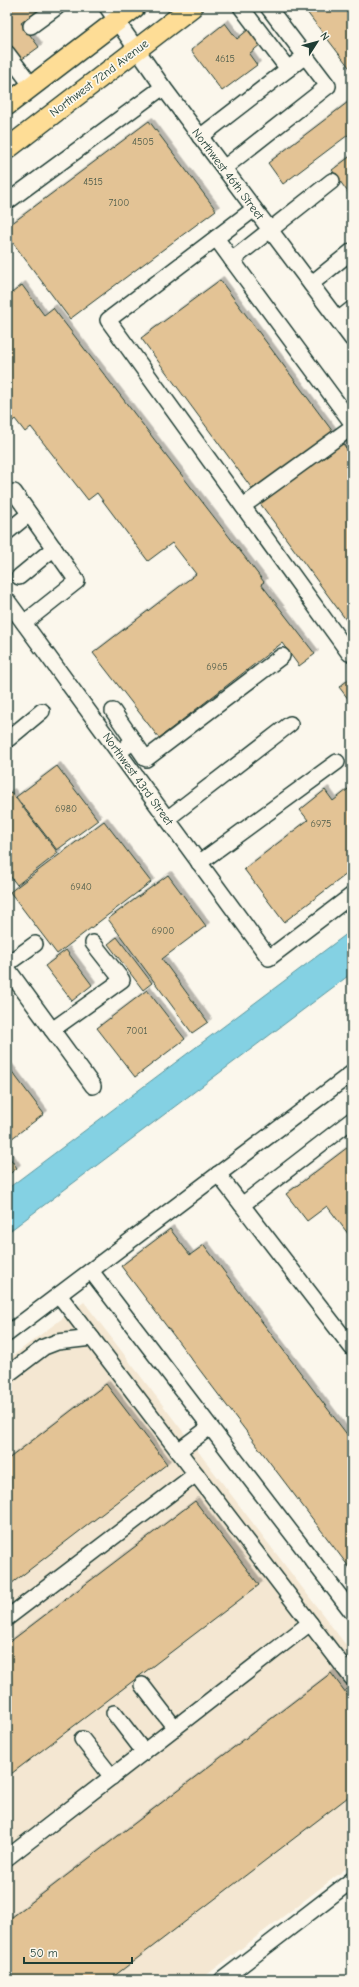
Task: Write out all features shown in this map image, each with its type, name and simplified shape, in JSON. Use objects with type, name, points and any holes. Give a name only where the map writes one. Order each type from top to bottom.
[{"type":"main road","points":[[7,105],[32,86],[113,14],[135,7]]},
{"type":"main road","name":"Northwest 72nd Avenue","points":[[7,149],[192,7]]},
{"type":"street","points":[[31,26],[56,7]]},
{"type":"street","points":[[241,7],[288,69]]},
{"type":"street","points":[[224,168],[328,86],[268,7]]},
{"type":"street","name":"Northwest 46th Street","points":[[113,14],[163,87],[352,339]]},
{"type":"street","points":[[7,53],[32,86]]},
{"type":"street","points":[[200,137],[305,56]]},
{"type":"street","points":[[7,202],[163,87]]},
{"type":"street","points":[[232,260],[332,181]]},
{"type":"street","points":[[254,209],[108,320],[349,653]]},
{"type":"street","points":[[216,238],[352,423]]},
{"type":"street","points":[[311,284],[352,251]]},
{"type":"street","points":[[338,320],[352,309]]},
{"type":"street","points":[[243,506],[352,427]]},
{"type":"street","points":[[9,490],[29,514],[77,581],[24,624]]},
{"type":"street","points":[[7,532],[29,514]]},
{"type":"street","points":[[19,577],[54,548]]},
{"type":"street","name":"Northwest 43rd Street","points":[[7,600],[269,958],[352,895]]},
{"type":"street","points":[[113,711],[146,759],[282,656]]},
{"type":"street","points":[[7,740],[42,711]]},
{"type":"street","points":[[167,819],[290,724]]},
{"type":"street","points":[[119,753],[133,740]]},
{"type":"street","points":[[199,863],[336,762]]},
{"type":"street","points":[[52,1030],[122,980],[94,943]]},
{"type":"street","points":[[7,964],[35,944]]},
{"type":"street","points":[[7,968],[93,1086]]},
{"type":"street","points":[[7,1334],[352,1073]]},
{"type":"street","points":[[242,1205],[352,1120]]},
{"type":"street","points":[[218,1174],[352,1348]]},
{"type":"street","points":[[91,1271],[352,1612]]},
{"type":"street","points":[[59,1295],[352,1678]]},
{"type":"street","points":[[7,1376],[44,1347],[57,1342],[92,1338]]},
{"type":"street","points":[[178,1451],[210,1427]]},
{"type":"street","points":[[7,1618],[196,1474]]},
{"type":"street","points":[[7,1858],[310,1623]]},
{"type":"street","points":[[142,1685],[174,1728]]},
{"type":"street","points":[[114,1713],[144,1752]]},
{"type":"street","points":[[82,1739],[112,1777]]},
{"type":"street","points":[[222,1980],[352,1880]]},
{"type":"shaded area","points":[[84,1302],[352,1653],[352,1864],[200,1980],[7,1980],[7,1360]]},
{"type":"water","points":[[352,930],[352,973],[7,1233],[7,1189]]},
{"type":"building","points":[[7,7],[43,7],[21,23],[39,47],[21,60],[7,41]]},
{"type":"building","points":[[303,7],[352,7],[352,71]]},
{"type":"building","points":[[225,23],[237,39],[249,29],[261,44],[249,54],[257,65],[222,91],[191,50]]},
{"type":"building","points":[[352,99],[352,132],[283,184],[268,163]]},
{"type":"building","points":[[149,121],[216,210],[70,319],[7,235],[7,227]]},
{"type":"building","points":[[352,155],[352,198],[332,170]]},
{"type":"building","points":[[220,280],[333,432],[253,490],[141,338]]},
{"type":"building","points":[[22,285],[44,315],[53,308],[264,582],[261,584],[315,654],[299,666],[282,643],[159,738],[93,653],[196,574],[172,543],[148,561],[97,493],[88,500],[31,427],[25,432],[15,419],[7,426],[7,297]]},
{"type":"building","points":[[341,441],[352,456],[352,628],[259,502]]},
{"type":"building","points":[[352,677],[352,704],[339,687]]},
{"type":"building","points":[[57,766],[98,820],[57,850],[16,797]]},
{"type":"building","points":[[352,786],[352,870],[284,922],[244,869],[308,820],[300,810],[325,790],[333,801]]},
{"type":"building","points":[[11,792],[58,853],[17,885],[7,872],[7,795]]},
{"type":"building","points":[[104,821],[151,882],[57,954],[10,892]]},
{"type":"building","points":[[168,875],[206,926],[162,959],[208,1022],[192,1033],[108,919]]},
{"type":"building","points":[[117,937],[152,983],[143,990],[108,944]]},
{"type":"building","points":[[66,950],[92,985],[72,1001],[45,966]]},
{"type":"building","points":[[147,990],[185,1039],[135,1077],[97,1028]]},
{"type":"building","points":[[7,1065],[44,1114],[7,1142]]},
{"type":"building","points":[[352,1144],[352,1239],[327,1206],[307,1221],[286,1194]]},
{"type":"building","points":[[7,1154],[17,1168],[7,1176]]},
{"type":"building","points":[[170,1229],[190,1255],[204,1245],[352,1441],[352,1571],[121,1266]]},
{"type":"building","points":[[106,1384],[167,1464],[7,1587],[7,1460]]},
{"type":"building","points":[[195,1501],[259,1585],[7,1777],[7,1644]]},
{"type":"building","points":[[331,1673],[352,1701],[352,1794],[109,1980],[7,1980],[7,1921]]}]
